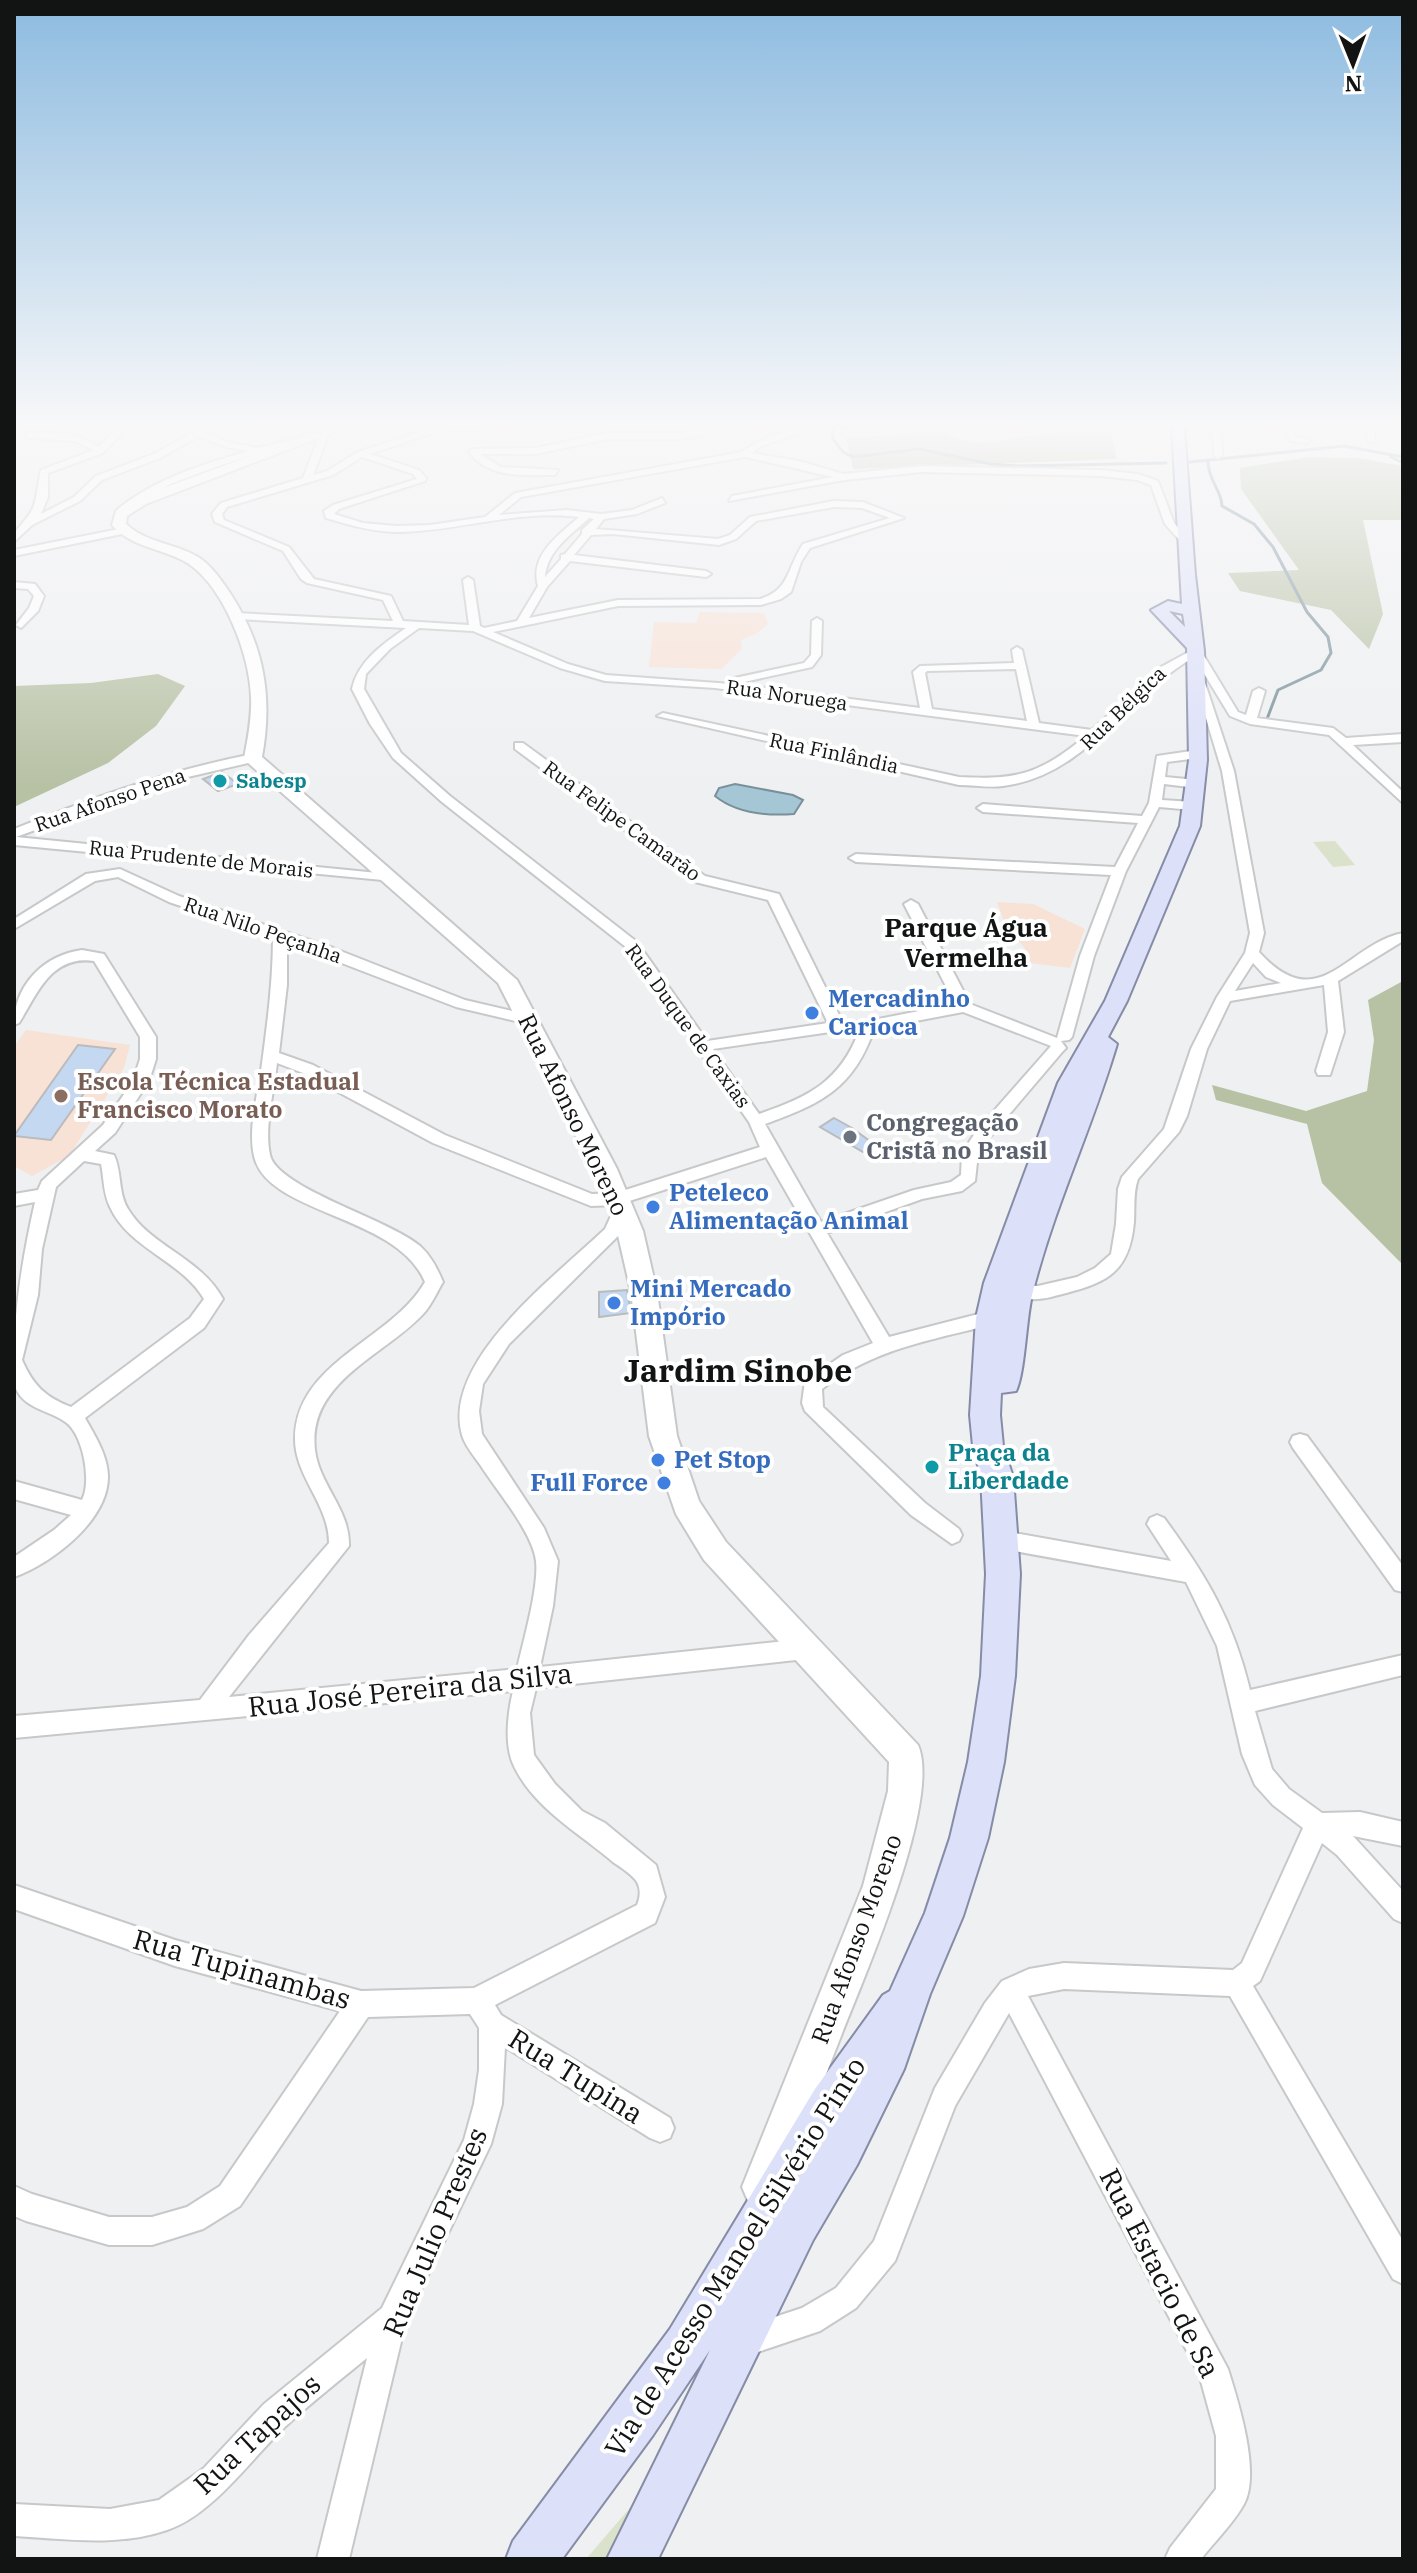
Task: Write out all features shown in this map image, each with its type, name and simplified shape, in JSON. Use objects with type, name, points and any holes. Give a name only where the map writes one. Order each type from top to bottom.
[{"type":"main road","points":[[168,547],[193,560],[223,595],[236,616],[258,667],[261,716],[253,758]]},
{"type":"main road","name":"Via de Acesso Manoel Silvério Pinto","points":[[997,1477],[1004,1449],[1006,1358],[1073,1050],[1116,1001],[1190,826],[1198,754],[1196,648],[1185,547]]},
{"type":"main road","points":[[1168,606],[1187,579]]},
{"type":"main road","points":[[1191,610],[1168,606],[1161,607],[1160,613],[1196,648]]},
{"type":"main road","name":"Rua Afonso Moreno","points":[[253,758],[507,980],[524,1018],[605,1169],[630,1231],[644,1292],[663,1436],[686,1505],[715,1551],[906,1756],[905,1791],[890,1855],[810,2067],[812,2130]]},
{"type":"main road","name":"Via de Acesso Manoel Silvério Pinto","points":[[632,2559],[797,2224],[820,2190],[873,2091],[943,1916],[965,1851],[986,1762],[998,1676],[1003,1540],[997,1477],[988,1446],[985,1415],[990,1318],[998,1283],[1070,1083],[1073,1050]]},
{"type":"main road","points":[[1017,1230],[1009,1282],[1020,1290]]},
{"type":"main road","name":"Via de Acesso Manoel Silvério Pinto","points":[[531,2559],[627,2432],[731,2273],[812,2130],[871,2041],[910,1993]]},
{"type":"main road","points":[[731,2273],[758,2194],[810,2067]]},
{"type":"main road","points":[[797,2224],[811,2168],[812,2130]]},
{"type":"street","points":[[14,553],[35,547]]},
{"type":"street","points":[[281,547],[311,581],[387,598],[407,625]]},
{"type":"street","points":[[543,586],[538,568],[554,547]]},
{"type":"street","points":[[520,625],[543,586],[572,547]]},
{"type":"street","points":[[236,616],[480,629],[520,625],[632,601],[745,603],[771,600],[787,590],[796,562],[805,547]]},
{"type":"street","points":[[564,557],[706,574]]},
{"type":"street","points":[[468,580],[480,629]]},
{"type":"street","points":[[14,585],[31,586],[39,596],[34,609],[21,625]]},
{"type":"street","points":[[715,685],[808,665],[816,655],[817,621]]},
{"type":"street","name":"Rua Duque de Caxias","points":[[407,625],[361,673],[358,689],[376,724],[397,755],[446,799],[626,939],[648,964],[670,1002],[756,1121],[884,1345]]},
{"type":"street","name":"Rua Noruega","points":[[480,629],[564,666],[625,682],[715,685],[1098,734]]},
{"type":"street","points":[[1196,648],[1227,707],[1250,721],[1325,729],[1345,742],[1403,799]]},
{"type":"street","name":"Rua Bélgica","points":[[1005,783],[1067,759],[1098,734],[1152,675],[1196,648]]},
{"type":"street","points":[[1017,650],[1034,726]]},
{"type":"street","points":[[927,714],[919,672],[924,668],[1022,666]]},
{"type":"street","points":[[1020,1290],[1038,1293],[1082,1282],[1101,1273],[1119,1257],[1130,1177],[1171,1132],[1179,1116],[1199,1049],[1224,997],[1252,953],[1257,933],[1228,771],[1196,673]]},
{"type":"street","points":[[1250,721],[1259,691]]},
{"type":"street","name":"Rua Finlândia","points":[[663,716],[959,781],[1005,783]]},
{"type":"street","points":[[1345,742],[1403,738]]},
{"type":"street","name":"Rua Felipe Camarão","points":[[519,746],[700,879],[718,886],[763,891],[774,897],[837,1026]]},
{"type":"street","points":[[816,1230],[920,1194],[956,1187],[969,1177],[970,1153],[983,1134],[1073,1050],[1087,956],[1119,871],[1155,803],[1161,759],[1198,754]]},
{"type":"street","name":"Rua Afonso Pena","points":[[14,834],[68,810],[157,781],[253,758]]},
{"type":"street","points":[[1158,780],[1197,784]]},
{"type":"street","points":[[1155,803],[1193,806]]},
{"type":"street","points":[[983,808],[1146,820]]},
{"type":"street","name":"Rua Prudente de Morais","points":[[14,841],[388,878]]},
{"type":"street","points":[[856,858],[1119,871]]},
{"type":"street","name":"Rua Nilo Peçanha","points":[[14,925],[67,890],[91,877],[111,872],[130,876],[174,899],[280,934],[461,1004],[524,1018]]},
{"type":"street","points":[[911,904],[964,1007]]},
{"type":"street","points":[[206,1710],[257,1642],[339,1546],[339,1523],[305,1451],[304,1427],[313,1402],[352,1361],[418,1308],[434,1282],[432,1268],[403,1240],[289,1188],[273,1178],[266,1168],[259,1149],[280,985],[280,934]]},
{"type":"street","points":[[1224,997],[1331,979],[1393,939],[1403,937]]},
{"type":"street","points":[[14,1020],[45,971],[72,953],[99,957],[148,1037],[148,1059],[141,1081],[109,1129],[83,1155],[55,1176],[44,1195],[33,1249],[29,1295],[14,1357]]},
{"type":"street","points":[[1252,953],[1271,974],[1295,983]]},
{"type":"street","points":[[1324,1071],[1336,1032],[1331,979]]},
{"type":"street","points":[[703,1046],[837,1026],[868,1026],[964,1007],[1073,1050]]},
{"type":"street","points":[[756,1121],[812,1101],[832,1087],[856,1055],[868,1026]]},
{"type":"street","points":[[272,1056],[308,1069],[439,1139],[591,1200],[619,1205],[770,1150]]},
{"type":"street","points":[[74,1416],[107,1388],[197,1323],[214,1299],[208,1285],[148,1239],[121,1213],[113,1196],[108,1159],[83,1155]]},
{"type":"street","points":[[14,1200],[44,1195]]},
{"type":"street","points":[[484,2012],[646,1914],[653,1897],[647,1874],[596,1832],[574,1819],[547,1792],[523,1759],[519,1713],[542,1606],[547,1561],[537,1534],[472,1436],[469,1411],[474,1383],[502,1339],[612,1232],[619,1205]]},
{"type":"street","points":[[952,1535],[918,1509],[815,1411],[812,1386],[821,1377],[884,1345],[990,1318]]},
{"type":"street","points":[[14,1364],[20,1382],[35,1399],[74,1416],[95,1458],[96,1483],[89,1511],[72,1529],[14,1568]]},
{"type":"street","points":[[1300,1442],[1403,1583]]},
{"type":"street","points":[[14,1490],[89,1511]]},
{"type":"street","points":[[1157,1524],[1193,1574],[1228,1645],[1254,1754],[1263,1777],[1281,1797],[1354,1854],[1403,1910]]},
{"type":"street","points":[[1003,1540],[1193,1574]]},
{"type":"street","name":"Rua José Pereira da Silva","points":[[14,1727],[805,1649]]},
{"type":"street","points":[[1242,1703],[1403,1665]]},
{"type":"street","points":[[1317,1825],[1360,1824],[1403,1834]]},
{"type":"street","points":[[739,2343],[809,2320],[846,2298],[885,2251],[945,2098],[994,2012],[1011,1990],[1029,1982],[1064,1976],[1237,1983],[1251,1972],[1317,1825]]},
{"type":"street","name":"Rua Tupinambas","points":[[14,1897],[175,1953],[361,2004],[484,2012]]},
{"type":"street","points":[[1237,1983],[1403,2269]]},
{"type":"street","name":"Rua Estacio de Sa","points":[[1011,1990],[1213,2369],[1232,2436],[1232,2494],[1181,2559]]},
{"type":"street","points":[[14,2200],[26,2207],[109,2231],[152,2231],[193,2219],[230,2196],[361,2004]]},
{"type":"street","name":"Rua Tupina","points":[[484,2012],[660,2128]]},
{"type":"street","name":"Rua Julio Prestes","points":[[333,2559],[392,2318],[477,2144],[490,2092],[484,2012]]},
{"type":"street","name":"Rua Tapajos","points":[[14,2520],[110,2525],[165,2515],[214,2480],[275,2415],[392,2318]]},
{"type":"shaded area","points":[[700,612],[764,613],[768,624],[756,634],[741,640],[742,649],[721,669],[649,667],[654,622],[696,623]]},
{"type":"shaded area","points":[[997,902],[1033,904],[1085,929],[1070,968],[1030,963],[1024,947],[1006,927]]},
{"type":"shaded area","name":"Escola Técnica Estadual Francisco Morato","points":[[26,1030],[130,1045],[124,1068],[69,1156],[32,1176],[14,1166],[14,1047]]},
{"type":"green space","points":[[1283,547],[1369,547],[1383,614],[1369,649],[1331,610],[1240,591],[1228,573],[1299,570]]},
{"type":"green space","points":[[158,674],[185,686],[156,726],[108,763],[14,807],[14,686],[91,683]]},
{"type":"green space","points":[[1335,841],[1355,865],[1333,867],[1313,842]]},
{"type":"green space","points":[[1403,981],[1403,1265],[1322,1183],[1307,1124],[1216,1100],[1212,1085],[1306,1111],[1367,1091],[1374,1040],[1368,1000]]},
{"type":"green space","points":[[660,2473],[612,2559],[586,2559]]},
{"type":"water","points":[[735,784],[793,795],[803,800],[794,814],[773,815],[743,810],[715,796],[719,788]]},
{"type":"building","name":"Sabesp","points":[[222,772],[238,784],[218,791],[203,779]]},
{"type":"building","points":[[78,1045],[115,1049],[51,1140],[14,1136]]},
{"type":"building","name":"Congregação Cristã no Brasil","points":[[834,1118],[874,1144],[863,1152],[820,1127]]},
{"type":"building","name":"Mini Mercado Impório","points":[[627,1290],[631,1313],[599,1317],[599,1292]]},
{"type":"waterway","points":[[1267,719],[1278,690],[1321,670],[1331,653],[1328,637],[1307,612],[1273,547]]},
{"type":"place","name":"Sabesp","points":[[220,781]]},
{"type":"place","name":"Mercadinho Carioca","points":[[812,1013]]},
{"type":"place","name":"Escola Técnica Estadual Francisco Morato","points":[[61,1096]]},
{"type":"place","name":"Congregação Cristã no Brasil","points":[[850,1137]]},
{"type":"place","name":"Peteleco Alimentação Animal","points":[[653,1207]]},
{"type":"place","name":"Mini Mercado Impório","points":[[614,1303]]},
{"type":"place","name":"Pet Stop","points":[[658,1460]]},
{"type":"place","name":"Praça da Liberdade","points":[[932,1467]]},
{"type":"place","name":"Full Force","points":[[664,1483]]},
{"type":"district","name":"Parque Água Vermelha","points":[[966,943]]},
{"type":"district","name":"Jardim Sinobe","points":[[738,1371]]}]
